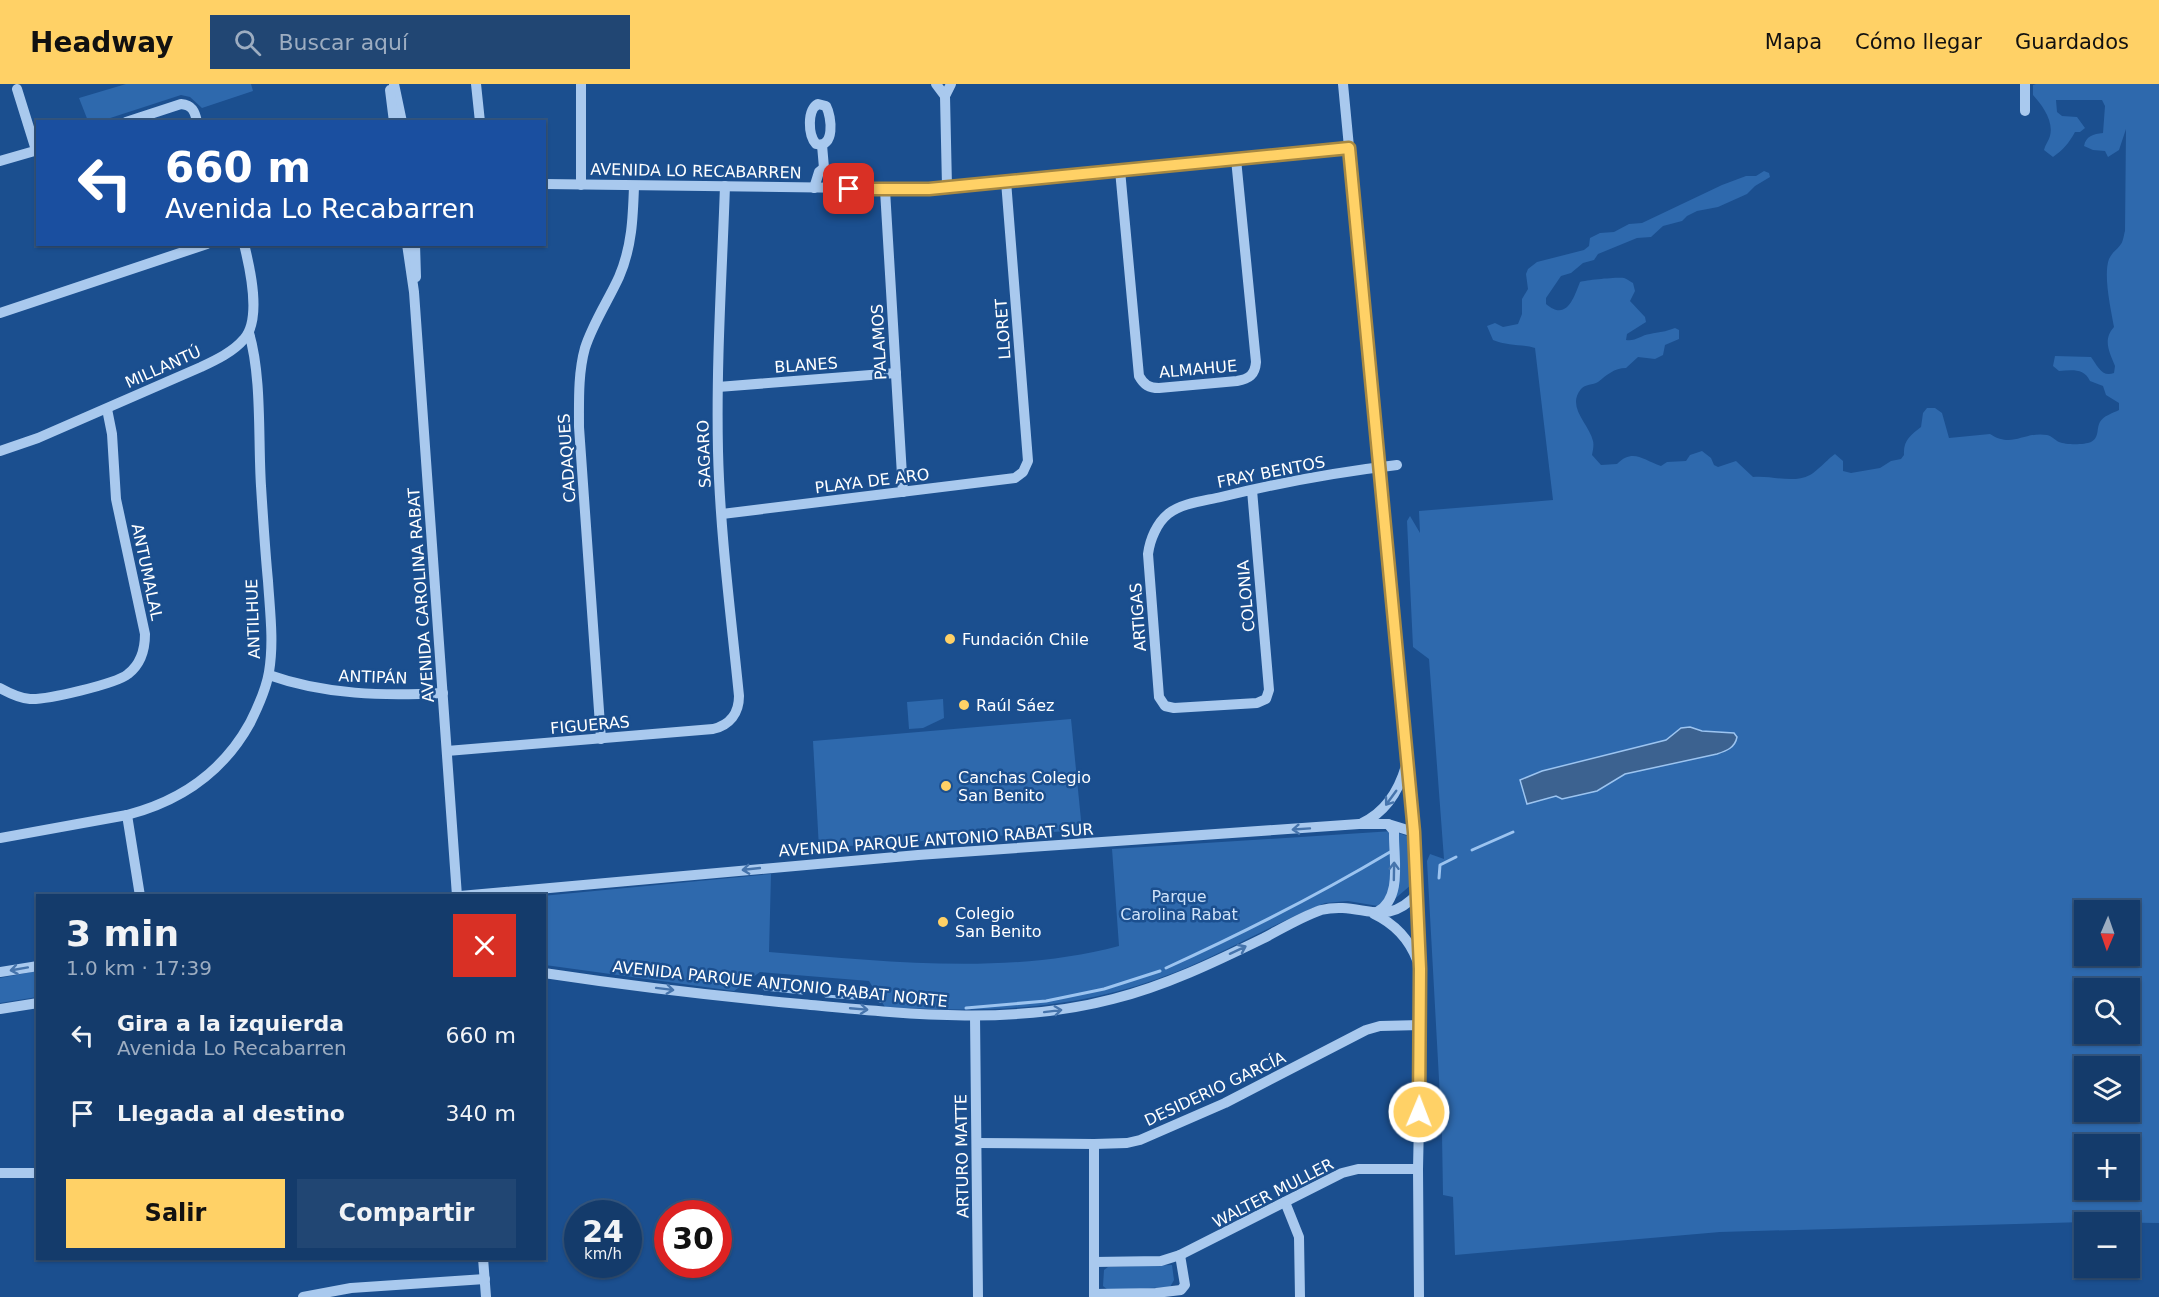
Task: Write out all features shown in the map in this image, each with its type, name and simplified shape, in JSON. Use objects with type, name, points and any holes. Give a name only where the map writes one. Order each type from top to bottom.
[{"type":"street","points":[[389,84],[394,120]]},
{"type":"street","points":[[394,84],[402,120]]},
{"type":"street","points":[[476,84],[480,120]]},
{"type":"street","points":[[581,84],[581,185]]},
{"type":"street","points":[[936,84],[945,96]]},
{"type":"street","points":[[947,187],[945,96],[951,84]]},
{"type":"street","points":[[1343,84],[1418,893],[1421,1025],[1418,1169],[1419,1297]]},
{"type":"street","points":[[2025,84],[2025,111]]},
{"type":"street","points":[[17,89],[36,147]]},
{"type":"street","points":[[132,120],[181,104],[194,110],[197,120]]},
{"type":"street","points":[[822,145],[824,168],[830,173],[831,188]]},
{"type":"street","name":"AVENIDA LO RECABARREN","points":[[546,184],[885,190],[947,187],[1349,148]]},
{"type":"street","points":[[0,161],[36,150]]},
{"type":"street","name":"ALMAHUE","points":[[1120,170],[1139,376],[1142,382],[1152,388],[1159,388],[1237,381],[1246,380],[1252,375],[1256,362],[1236,159]]},
{"type":"street","points":[[814,188],[819,172],[824,168]]},
{"type":"street","name":"LLORET","points":[[1006,181],[1028,461],[1023,472]]},
{"type":"street","name":"CADAQUES","points":[[601,739],[579,427],[579,386],[582,360],[591,329],[619,275],[629,245],[634,215],[634,186]]},
{"type":"street","name":"SAGARO","points":[[725,186],[718,450],[739,696],[737,710],[732,718]]},
{"type":"street","name":"PALAMOS","points":[[885,190],[903,492]]},
{"type":"street","points":[[0,313],[201,246]]},
{"type":"street","points":[[244,246],[253,280],[249,333]]},
{"type":"street","name":"AVENIDA CAROLINA RABAT","points":[[407,246],[414,292],[459,894]]},
{"type":"street","name":"AVENIDA CAROLINA RABAT","points":[[414,292],[416,246]]},
{"type":"street","name":"MILLANTÚ","points":[[0,451],[107,409],[209,363],[235,347],[249,333]]},
{"type":"street","name":"ANTILHUE","points":[[0,838],[127,815],[175,798],[204,780],[218,767],[242,738],[258,708],[268,675],[271,626],[255,359],[249,333]]},
{"type":"street","name":"BLANES","points":[[718,387],[896,373]]},
{"type":"street","name":"ANTUMALAL","points":[[0,688],[14,695],[32,699],[111,683],[127,676],[142,654],[145,633],[116,499],[112,434],[107,409]]},
{"type":"street","name":"FRAY BENTOS","points":[[1158,526],[1169,513],[1178,508],[1252,490],[1397,465]]},
{"type":"street","name":"PLAYA DE ARO","points":[[722,514],[1015,478],[1023,472]]},
{"type":"street","name":"COLONIA","points":[[1165,706],[1174,708],[1257,703],[1266,699],[1269,690],[1252,490]]},
{"type":"street","name":"ARTIGAS","points":[[1158,526],[1149,547],[1148,561],[1159,697],[1165,706]]},
{"type":"street","name":"ANTIPÁN","points":[[268,675],[304,685],[349,693],[443,693]]},
{"type":"street","name":"FIGUERAS","points":[[447,751],[713,729],[719,728],[732,718]]},
{"type":"street","points":[[1359,824],[1369,820],[1389,802],[1402,781],[1407,760]]},
{"type":"street","points":[[127,815],[140,894]]},
{"type":"street","name":"AVENIDA PARQUE ANTONIO RABAT SUR","points":[[481,894],[918,855],[1359,824],[1388,824],[1414,832]]},
{"type":"street","points":[[1388,824],[1394,831],[1394,890],[1389,903],[1374,912],[1403,935],[1420,969]]},
{"type":"street","name":"AVENIDA PARQUE ANTONIO RABAT NORTE","points":[[546,973],[790,1003],[899,1013],[975,1016],[1058,1010],[1114,999],[1166,982],[1321,910],[1339,907],[1374,912],[1397,911],[1418,893]]},
{"type":"street","points":[[0,972],[36,966]]},
{"type":"street","points":[[0,1009],[36,1003]]},
{"type":"street","name":"ARTURO MATTE","points":[[975,1016],[978,1297]]},
{"type":"street","name":"DESIDERIO GARCÍA","points":[[977,1143],[1127,1143],[1151,1137],[1235,1098],[1366,1030],[1380,1026],[1421,1025]]},
{"type":"street","points":[[1094,1144],[1094,1296],[1171,1295],[1185,1285],[1180,1255]]},
{"type":"street","name":"WALTER MULLER","points":[[1094,1262],[1161,1261],[1180,1255],[1350,1171],[1418,1169]]},
{"type":"street","points":[[0,1173],[36,1173]]},
{"type":"street","points":[[1285,1202],[1299,1238],[1300,1297]]},
{"type":"street","points":[[483,1260],[486,1297]]},
{"type":"street","points":[[303,1297],[351,1288],[485,1279]]},
{"type":"green space","points":[[126,84],[251,84],[253,91],[202,108],[190,97],[181,95],[104,120],[88,120],[79,98]]},
{"type":"green space","points":[[2036,84],[2159,84],[2159,1223],[2140,1223],[2140,1212],[2074,1212],[2074,1222],[1720,1232],[1455,1255],[1453,1197],[1443,1195],[1442,1134],[1427,861],[1430,854],[1444,859],[1429,659],[1413,647],[1407,521],[1410,516],[1420,533],[1419,511],[1553,500],[1535,348],[1493,340],[1487,326],[1495,323],[1503,327],[1518,324],[1522,314],[1522,299],[1528,289],[1526,274],[1528,269],[1537,262],[1584,250],[1589,246],[1590,238],[1600,233],[1614,232],[1629,224],[1642,223],[1722,185],[1746,176],[1756,176],[1764,171],[1769,173],[1770,177],[1747,194],[1718,207],[1697,211],[1682,221],[1663,226],[1651,237],[1637,238],[1598,254],[1594,260],[1583,263],[1571,273],[1561,276],[1546,298],[1546,304],[1553,309],[1564,309],[1572,300],[1580,282],[1624,278],[1633,283],[1635,291],[1630,301],[1645,317],[1646,322],[1627,334],[1626,340],[1675,328],[1679,330],[1679,339],[1665,345],[1663,355],[1655,359],[1638,357],[1626,368],[1614,371],[1598,382],[1581,389],[1577,396],[1577,409],[1593,441],[1592,455],[1601,465],[1617,464],[1633,456],[1661,466],[1667,462],[1686,461],[1690,455],[1702,451],[1711,458],[1714,465],[1718,467],[1736,461],[1753,477],[1803,478],[1812,474],[1835,454],[1843,461],[1843,471],[1851,473],[1880,468],[1891,461],[1901,459],[1906,442],[1921,427],[1923,413],[1927,408],[1935,408],[1942,413],[1949,438],[1990,434],[2005,440],[2012,440],[2039,434],[2066,444],[2091,442],[2096,438],[2101,420],[2119,410],[2119,403],[2106,395],[2103,386],[2090,381],[2081,372],[2059,371],[2053,366],[2055,356],[2091,357],[2103,372],[2114,373],[2115,366],[2108,342],[2110,332],[2114,327],[2108,293],[2107,266],[2112,254],[2122,243],[2125,231],[2126,129],[2119,150],[2108,157],[2105,151],[2093,150],[2084,146],[2090,136],[2103,133],[2105,106],[2102,100],[2056,100],[2057,112],[2062,116],[2077,117],[2085,128],[2080,132],[2075,132],[2060,152],[2053,157],[2044,150],[2051,130],[2049,119],[2033,95],[2033,85]]},
{"type":"green space","points":[[943,699],[944,718],[923,728],[909,729],[907,702]]},
{"type":"green space","name":"Canchas Colegio San Benito","points":[[1071,719],[1082,830],[819,848],[813,741]]},
{"type":"green space","name":"Parque Carolina Rabat","points":[[1393,831],[1407,836],[1411,885],[1391,902],[1378,906],[1348,901],[1325,903],[1287,919],[1214,956],[1140,985],[1068,1002],[1032,1006],[960,1010],[885,1007],[869,981],[760,972],[734,991],[546,965],[546,896],[771,874],[769,952],[945,964],[1033,961],[1076,955],[1119,946],[1112,849]]},
{"type":"green space","points":[[36,971],[36,997],[0,1003],[0,978]]},
{"type":"green space","points":[[1172,1265],[1174,1280],[1170,1287],[1108,1290],[1103,1286],[1104,1270],[1108,1267]]},
{"type":"shaded area","points":[[1690,727],[1702,731],[1734,733],[1737,737],[1736,741],[1727,750],[1717,754],[1625,774],[1597,791],[1562,799],[1556,796],[1527,804],[1520,780],[1542,771],[1666,740],[1681,728]]},
{"type":"waterway","points":[[1472,850],[1513,832]]},
{"type":"waterway","points":[[1166,968],[1280,913],[1390,852]]},
{"type":"waterway","points":[[1439,878],[1440,865],[1456,857]]},
{"type":"waterway","points":[[966,1008],[1046,1001],[1104,989],[1160,971]]},
{"type":"waterway","points":[[765,989],[802,993]]},
{"type":"waterway","points":[[826,996],[865,999]]},
{"type":"place","name":"Fundación Chile","points":[[950,639]]},
{"type":"place","name":"Raúl Sáez","points":[[964,705]]},
{"type":"place","name":"Canchas Colegio San Benito","points":[[946,786]]},
{"type":"place","name":"Colegio San Benito","points":[[943,922]]},
{"type":"route","points":[[849,189],[929,189],[1349,148],[1414,832],[1421,1025],[1419,1112]]}]
